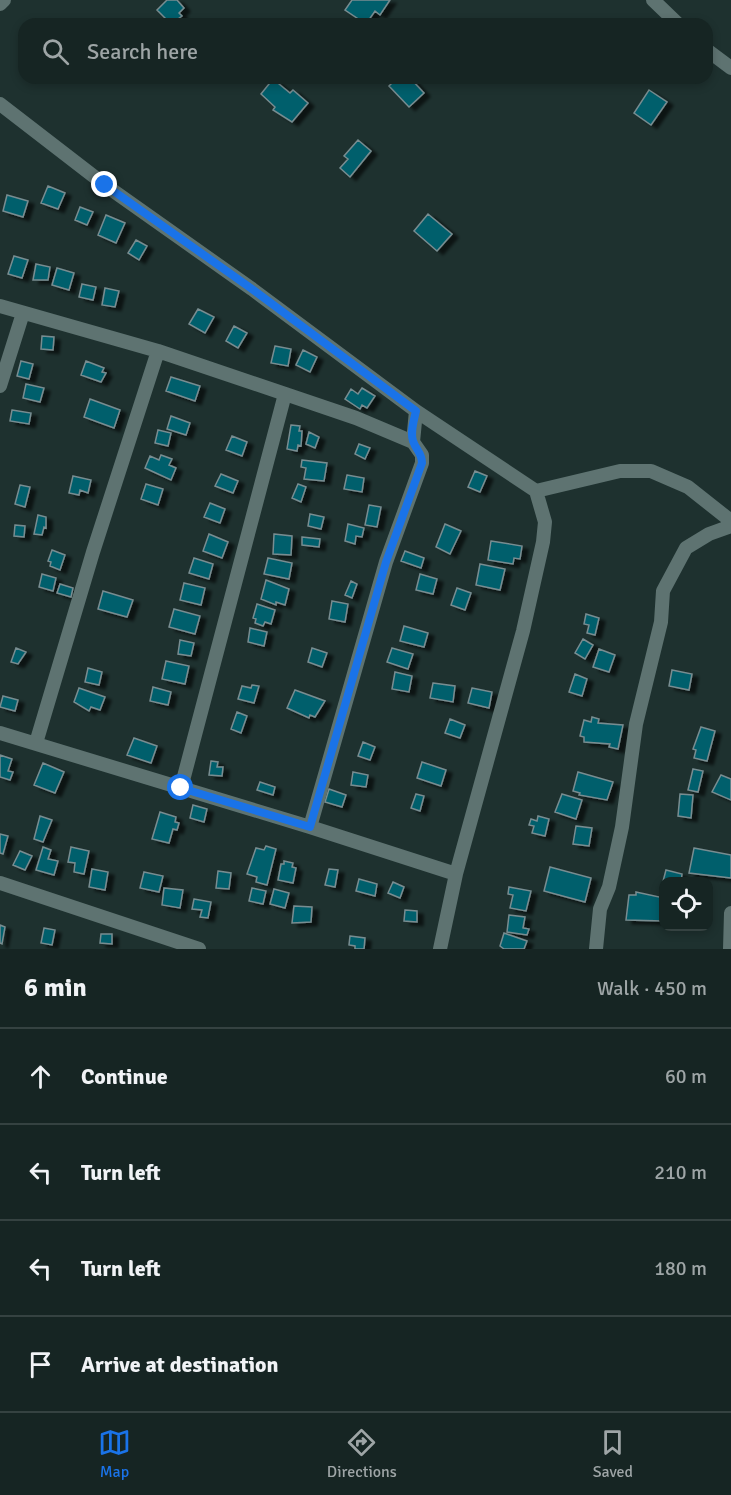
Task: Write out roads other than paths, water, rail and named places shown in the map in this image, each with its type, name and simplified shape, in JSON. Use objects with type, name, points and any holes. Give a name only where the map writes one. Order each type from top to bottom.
[{"type":"street","points":[[0,4],[4,0]]},
{"type":"street","points":[[653,0],[672,18]]},
{"type":"street","points":[[713,54],[731,68]]},
{"type":"street","points":[[1,106],[105,185],[252,289],[416,411],[536,491],[545,522],[543,542],[523,631],[456,874],[440,949]]},
{"type":"street","points":[[0,306],[158,351],[356,418],[413,442],[422,454],[422,463],[386,562],[310,827]]},
{"type":"street","points":[[0,386],[23,313]]},
{"type":"street","points":[[36,743],[93,552],[158,351]]},
{"type":"street","points":[[181,788],[285,394]]},
{"type":"street","points":[[413,442],[412,430],[416,411]]},
{"type":"street","points":[[536,491],[620,471],[651,471],[688,487],[729,526],[686,548],[663,591],[661,622],[636,724],[622,827],[609,887],[600,909],[596,949]]},
{"type":"street","points":[[0,733],[456,874]]},
{"type":"street","points":[[0,883],[199,949]]},
{"type":"street","points":[[730,949],[731,913]]}]
